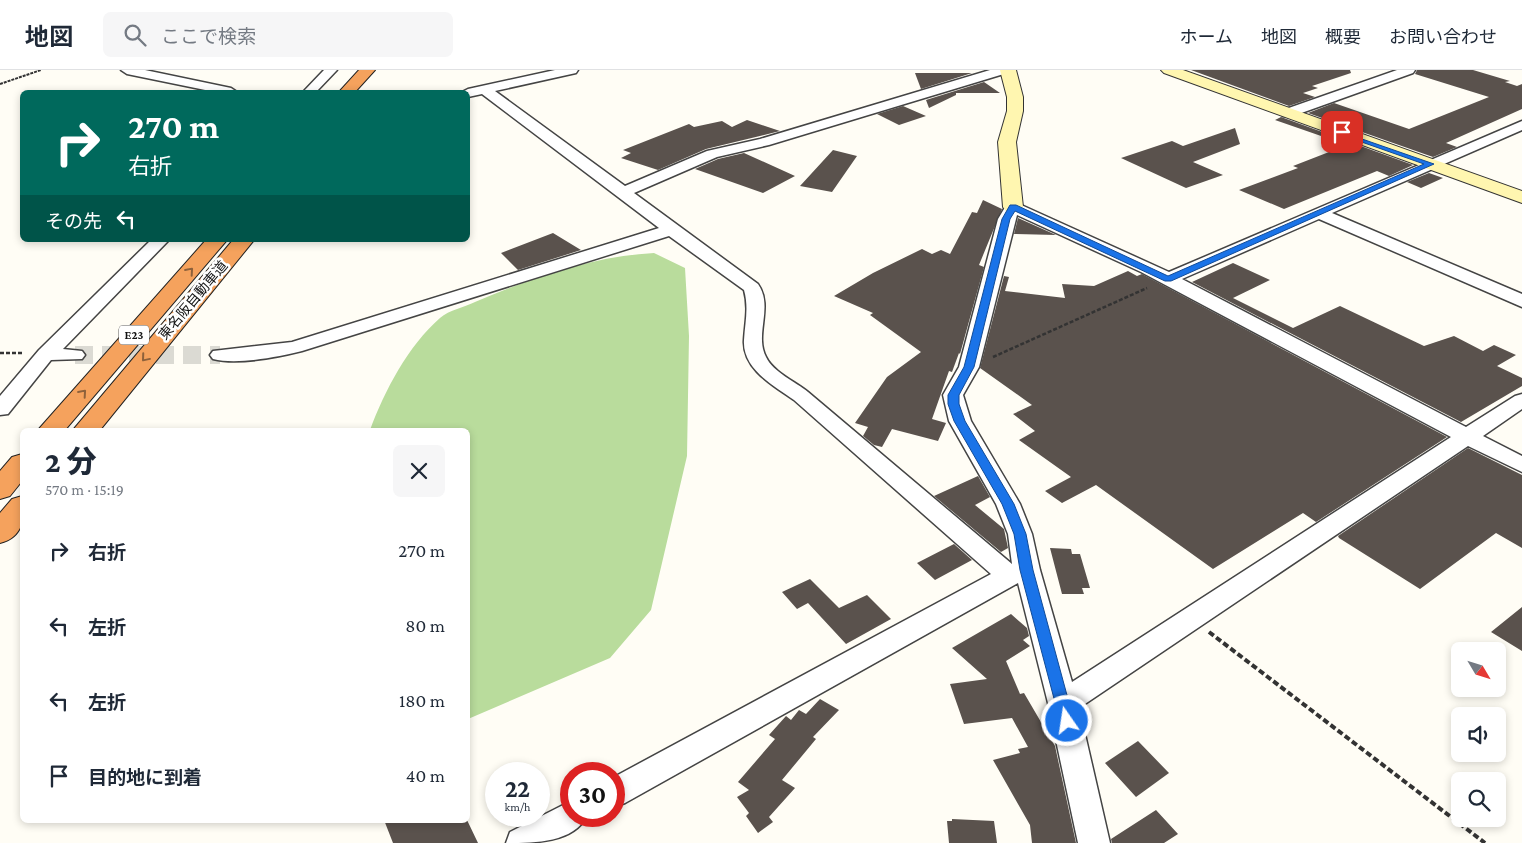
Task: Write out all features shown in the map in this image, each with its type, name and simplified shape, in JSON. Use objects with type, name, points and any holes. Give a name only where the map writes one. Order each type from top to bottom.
[{"type":"highway","points":[[350,90],[373,74]]},
{"type":"highway","points":[[368,90],[373,74]]},
{"type":"highway","name":"東名阪自動車道","points":[[53,428],[215,242]]},
{"type":"highway","name":"東名阪自動車道","points":[[88,428],[242,242]]},
{"type":"highway","points":[[0,489],[20,465]]},
{"type":"highway","points":[[0,533],[20,508]]},
{"type":"street","points":[[127,70],[222,90]]},
{"type":"street","points":[[311,90],[331,70]]},
{"type":"street","points":[[470,93],[572,70]]},
{"type":"street","points":[[623,192],[660,178],[706,156],[764,142],[1003,70]]},
{"type":"street","points":[[1008,70],[1016,111],[1007,142],[1013,207],[1006,219],[969,367],[953,395],[955,412],[1008,504],[1020,534],[1018,573],[1063,703],[1094,843]]},
{"type":"street","points":[[1169,70],[1522,197]]},
{"type":"street","points":[[1288,113],[1409,70]]},
{"type":"street","points":[[485,90],[671,230],[752,288],[757,305],[753,344],[756,358],[766,371],[801,396],[1018,573]]},
{"type":"street","points":[[1168,279],[1522,125]]},
{"type":"street","points":[[1013,207],[1168,279],[1522,465]]},
{"type":"street","points":[[1318,213],[1522,301]]},
{"type":"street","points":[[220,355],[258,353],[296,347],[671,230]]},
{"type":"street","points":[[0,409],[46,354],[159,242]]},
{"type":"street","points":[[46,354],[75,355]]},
{"type":"street","points":[[1063,703],[1522,400]]},
{"type":"street","points":[[625,787],[1018,573]]},
{"type":"street","points":[[522,843],[560,822]]},
{"type":"path","points":[[0,84],[41,70]]},
{"type":"path","points":[[969,367],[1168,279]]},
{"type":"path","points":[[1191,618],[1485,843]]},
{"type":"green space","points":[[654,253],[685,268],[689,336],[687,456],[651,610],[610,658],[470,718],[470,428],[371,428],[390,384],[408,355],[428,329],[444,315],[541,277],[586,263]]},
{"type":"building","points":[[1191,70],[1350,70],[1351,73],[1312,86],[1318,88],[1303,93],[1315,97],[1289,106]]},
{"type":"building","points":[[1417,70],[1473,70],[1510,81],[1505,82],[1517,86],[1522,84],[1522,109],[1446,143],[1457,147],[1433,157],[1308,113],[1334,103],[1409,129],[1489,97],[1415,74]]},
{"type":"building","points":[[915,73],[972,73],[921,89]]},
{"type":"building","points":[[984,82],[1000,93],[956,93],[956,95],[929,108],[926,100]]},
{"type":"building","points":[[903,106],[926,116],[899,125],[877,114]]},
{"type":"building","points":[[1281,117],[1413,165],[1389,176],[1377,171],[1284,209],[1239,190],[1298,168],[1293,166],[1347,145],[1275,120]]},
{"type":"building","points":[[747,120],[780,131],[706,149],[658,170],[621,158],[631,153],[623,150],[689,124],[694,127],[722,121],[732,127]]},
{"type":"building","points":[[1235,128],[1240,144],[1193,162],[1223,175],[1186,188],[1121,158],[1172,141],[1183,146]]},
{"type":"building","points":[[833,150],[857,156],[832,192],[800,186]]},
{"type":"building","points":[[744,153],[795,176],[763,193],[695,169],[718,159]]},
{"type":"building","points":[[1429,173],[1443,178],[1421,188],[1407,182]]},
{"type":"building","points":[[983,200],[1002,209],[979,265],[984,267],[960,354],[952,372],[949,371],[932,419],[946,423],[938,441],[892,429],[882,447],[874,445],[863,436],[868,427],[855,423],[887,377],[921,352],[870,315],[873,313],[834,296],[873,273],[922,249],[932,254],[941,250],[950,254],[972,212],[977,213]]},
{"type":"building","points":[[1018,218],[1056,235],[1014,234]]},
{"type":"building","points":[[553,233],[581,250],[518,270],[501,253]]},
{"type":"building","points":[[1233,263],[1270,280],[1233,298],[1293,328],[1340,306],[1424,346],[1454,336],[1483,351],[1494,345],[1516,355],[1497,366],[1522,378],[1522,386],[1461,422],[1192,282]]},
{"type":"building","points":[[1128,271],[1137,276],[1142,274],[1447,437],[1316,522],[1303,513],[1213,569],[1096,485],[1062,503],[1045,491],[1071,477],[1019,440],[1035,431],[1013,414],[1032,405],[980,368],[1004,276],[1009,277],[1005,291],[1065,298],[1062,284],[1094,286]]},
{"type":"building","points":[[1468,448],[1522,475],[1522,548],[1496,533],[1420,589],[1339,538],[1338,536]]},
{"type":"building","points":[[978,476],[990,497],[975,505],[1004,529],[1008,548],[1001,552],[934,496]]},
{"type":"building","points":[[954,544],[972,560],[935,580],[917,563]]},
{"type":"building","points":[[1050,548],[1071,549],[1072,554],[1080,554],[1090,588],[1082,588],[1084,594],[1062,594]]},
{"type":"building","points":[[810,579],[839,608],[867,595],[891,619],[846,644],[808,603],[797,609],[782,592]]},
{"type":"building","points":[[1522,607],[1522,651],[1491,632]]},
{"type":"building","points":[[1011,614],[1027,628],[1029,636],[1023,640],[1030,646],[1006,661],[1020,694],[1024,693],[1055,746],[1076,843],[1032,843],[1030,825],[993,760],[1020,753],[1018,749],[1028,747],[1012,718],[964,724],[950,684],[987,679],[952,648]]},
{"type":"building","points":[[820,699],[839,710],[813,737],[816,739],[782,780],[795,788],[769,817],[773,822],[758,833],[746,816],[749,813],[737,797],[749,790],[738,782],[775,739],[769,735],[786,716],[791,720],[799,710],[806,714]]},
{"type":"building","points":[[1138,741],[1169,773],[1136,797],[1105,763]]},
{"type":"building","points":[[1156,810],[1178,834],[1164,843],[1112,843],[1111,839]]},
{"type":"building","points":[[952,819],[994,821],[997,843],[949,843],[947,821],[952,821]]},
{"type":"building","points":[[385,823],[468,823],[478,843],[393,843]]},
{"type":"tunnel","points":[[75,355],[220,355]]},
{"type":"route","points":[[1067,721],[1026,570],[1020,534],[1008,504],[955,412],[954,404],[953,395],[969,367],[1006,219],[1013,207],[1168,279],[1431,164],[1342,132]]}]
